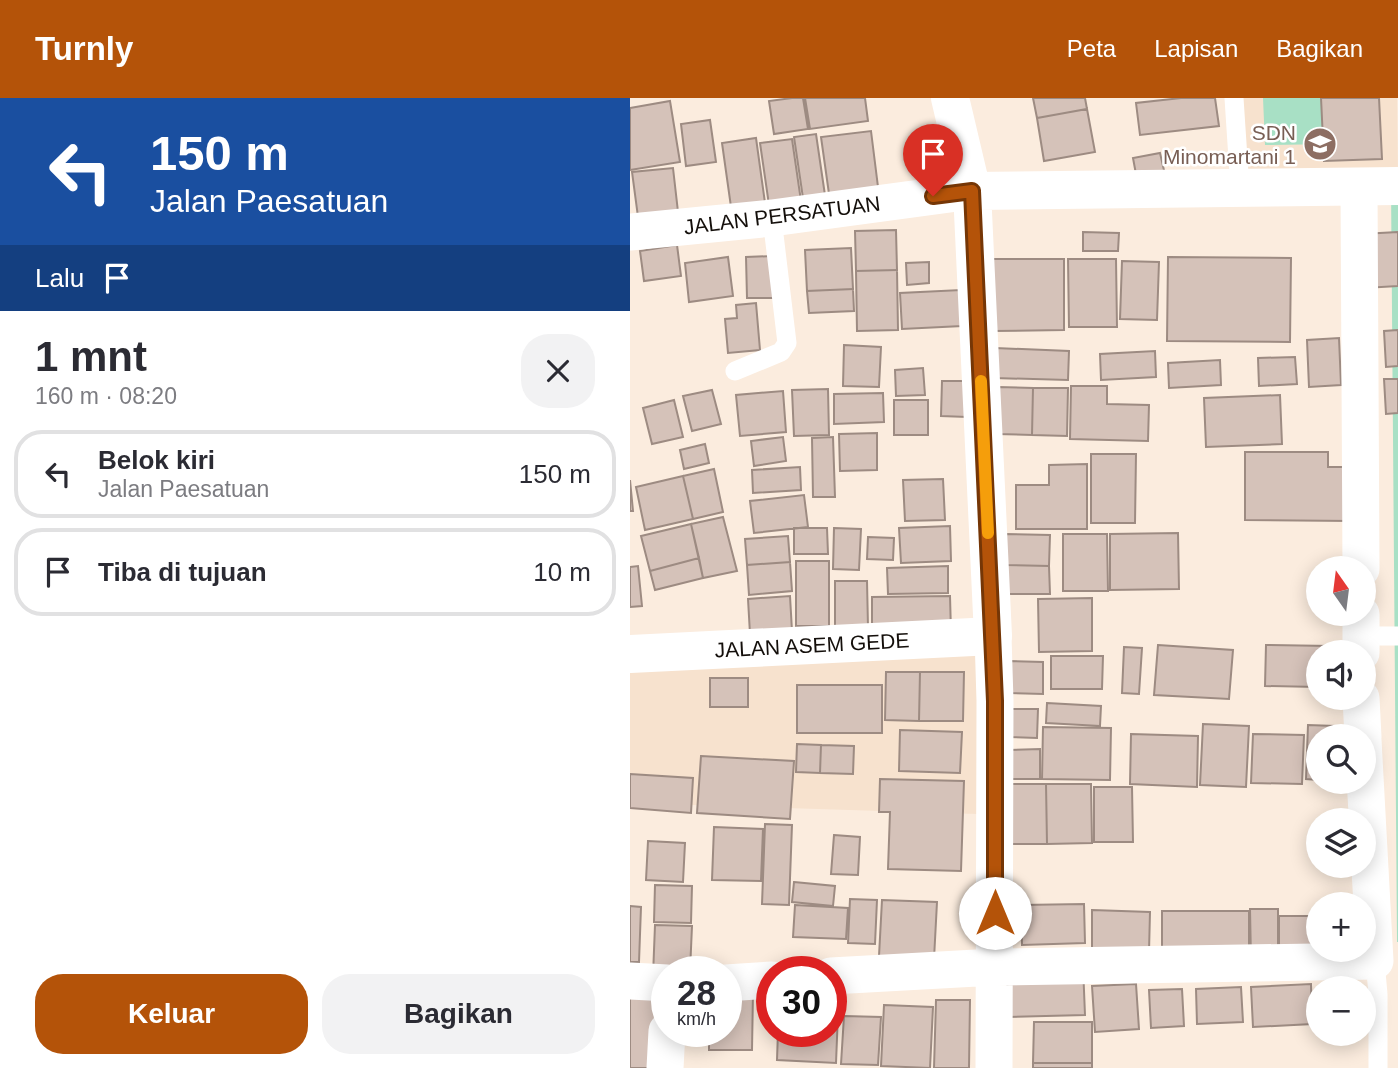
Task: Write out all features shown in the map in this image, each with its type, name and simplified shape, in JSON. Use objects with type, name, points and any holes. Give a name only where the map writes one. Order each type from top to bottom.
[{"type":"street","points":[[950,98],[972,191],[993,636],[994,1068]]},
{"type":"street","points":[[972,191],[1398,186]]},
{"type":"street","points":[[1359,188],[1361,556]]},
{"type":"street","name":"JALAN PERSATUAN","points":[[630,232],[772,218],[972,191]]},
{"type":"street","name":"JALAN ASEM GEDE","points":[[630,654],[993,636]]},
{"type":"street","points":[[1366,794],[1371,892]]},
{"type":"street","points":[[847,975],[995,967],[1312,962]]},
{"type":"street","points":[[630,981],[651,982]]},
{"type":"street","points":[[665,1068],[666,1047]]},
{"type":"lane","points":[[1234,98],[1240,189]]},
{"type":"lane","points":[[735,371],[780,352],[786,343],[772,218]]},
{"type":"lane","points":[[1361,634],[1398,636]]},
{"type":"lane","points":[[1375,962],[1378,1068]]},
{"type":"shaded area","name":"SDN Minomartani 1","points":[[1239,98],[1397,98],[1398,176],[1245,179]]},
{"type":"shaded area","points":[[981,654],[977,814],[630,803],[630,663]]},
{"type":"green space","points":[[1263,98],[1333,98],[1335,144],[1265,145]]},
{"type":"green space","points":[[1391,184],[1398,184],[1398,942],[1397,942]]},
{"type":"building","points":[[803,98],[808,129],[774,134],[769,101]]},
{"type":"building","points":[[805,98],[865,98],[868,121],[810,129]]},
{"type":"building","points":[[1033,98],[1085,98],[1087,109],[1037,118]]},
{"type":"building","points":[[1181,98],[1215,98],[1219,126],[1140,135],[1136,103]]},
{"type":"building","points":[[1321,98],[1379,98],[1382,159],[1324,161]]},
{"type":"building","points":[[670,101],[680,162],[630,170],[630,108]]},
{"type":"building","points":[[1087,109],[1095,152],[1044,161],[1037,118]]},
{"type":"building","points":[[710,120],[716,162],[686,166],[681,124]]},
{"type":"building","points":[[871,131],[879,195],[830,201],[821,137]]},
{"type":"building","points":[[816,134],[826,202],[804,205],[794,137]]},
{"type":"building","points":[[756,138],[765,203],[731,207],[722,143]]},
{"type":"building","points":[[792,139],[801,201],[769,205],[760,143]]},
{"type":"building","points":[[1160,153],[1166,179],[1138,185],[1133,158]]},
{"type":"building","points":[[673,168],[678,212],[638,217],[632,172]]},
{"type":"building","points":[[896,230],[897,270],[856,271],[855,231]]},
{"type":"building","points":[[1083,232],[1119,233],[1118,251],[1083,251]]},
{"type":"building","points":[[1398,232],[1398,286],[1365,288],[1362,234]]},
{"type":"building","points":[[677,245],[681,276],[644,281],[640,251]]},
{"type":"building","points":[[851,248],[853,289],[807,291],[805,250]]},
{"type":"building","points":[[772,256],[773,298],[747,298],[746,257]]},
{"type":"building","points":[[728,257],[733,296],[689,302],[685,263]]},
{"type":"building","points":[[1168,257],[1291,258],[1290,342],[1167,341]]},
{"type":"building","points":[[993,259],[1064,259],[1064,330],[993,331]]},
{"type":"building","points":[[1068,259],[1116,259],[1117,327],[1069,327]]},
{"type":"building","points":[[1122,261],[1159,262],[1157,320],[1120,319]]},
{"type":"building","points":[[929,262],[929,283],[907,285],[906,263]]},
{"type":"building","points":[[897,270],[898,330],[857,331],[856,271]]},
{"type":"building","points":[[853,289],[854,311],[809,313],[807,291]]},
{"type":"building","points":[[961,290],[962,326],[902,329],[900,293]]},
{"type":"building","points":[[756,303],[760,350],[728,353],[725,319],[737,318],[736,305]]},
{"type":"building","points":[[1398,330],[1398,366],[1386,367],[1384,331]]},
{"type":"building","points":[[1339,338],[1341,385],[1309,387],[1307,340]]},
{"type":"building","points":[[844,345],[881,347],[879,387],[843,386]]},
{"type":"building","points":[[995,348],[1069,351],[1068,380],[994,378]]},
{"type":"building","points":[[1155,351],[1156,377],[1101,380],[1100,354]]},
{"type":"building","points":[[1295,357],[1297,384],[1259,386],[1258,358]]},
{"type":"building","points":[[1220,360],[1221,385],[1169,388],[1168,363]]},
{"type":"building","points":[[923,368],[925,395],[896,396],[895,370]]},
{"type":"building","points":[[1384,379],[1398,379],[1398,413],[1386,414]]},
{"type":"building","points":[[942,381],[967,381],[967,417],[941,416]]},
{"type":"building","points":[[1071,386],[1107,386],[1107,404],[1149,405],[1148,441],[1070,439]]},
{"type":"building","points":[[997,387],[1033,388],[1032,435],[996,434]]},
{"type":"building","points":[[1033,388],[1068,388],[1067,436],[1032,435]]},
{"type":"building","points":[[828,389],[829,435],[794,436],[792,390]]},
{"type":"building","points":[[712,390],[721,424],[692,431],[683,396]]},
{"type":"building","points":[[783,391],[786,432],[740,436],[736,395]]},
{"type":"building","points":[[883,393],[884,422],[834,424],[834,394]]},
{"type":"building","points":[[1280,395],[1282,444],[1206,447],[1204,398]]},
{"type":"building","points":[[674,400],[683,437],[652,444],[643,408]]},
{"type":"building","points":[[894,400],[928,400],[928,435],[894,435]]},
{"type":"building","points":[[877,433],[877,470],[840,471],[839,434]]},
{"type":"building","points":[[783,437],[786,461],[754,466],[751,441]]},
{"type":"building","points":[[833,437],[835,497],[813,497],[812,438]]},
{"type":"building","points":[[705,444],[709,463],[684,469],[680,450]]},
{"type":"building","points":[[1245,452],[1328,452],[1328,467],[1351,467],[1351,521],[1245,520]]},
{"type":"building","points":[[1091,454],[1136,454],[1135,523],[1091,523]]},
{"type":"building","points":[[1087,464],[1087,529],[1016,529],[1016,485],[1049,485],[1049,465]]},
{"type":"building","points":[[800,467],[801,490],[753,493],[752,470]]},
{"type":"building","points":[[714,469],[723,512],[693,519],[683,476]]},
{"type":"building","points":[[683,476],[693,519],[645,530],[636,487]]},
{"type":"building","points":[[943,479],[945,520],[905,521],[903,480]]},
{"type":"building","points":[[630,480],[633,511],[630,511]]},
{"type":"building","points":[[804,495],[808,527],[754,533],[750,501]]},
{"type":"building","points":[[723,517],[737,571],[703,578],[691,524]]},
{"type":"building","points":[[691,524],[699,558],[650,571],[641,536]]},
{"type":"building","points":[[950,526],[951,561],[901,563],[899,528]]},
{"type":"building","points":[[794,528],[827,528],[828,554],[794,554]]},
{"type":"building","points":[[834,528],[861,529],[859,570],[833,569]]},
{"type":"building","points":[[1178,533],[1179,589],[1110,590],[1110,534]]},
{"type":"building","points":[[1005,534],[1050,535],[1049,566],[1005,565]]},
{"type":"building","points":[[1063,534],[1107,534],[1108,591],[1063,591]]},
{"type":"building","points":[[788,536],[790,562],[747,565],[745,539]]},
{"type":"building","points":[[868,537],[894,538],[893,560],[867,559]]},
{"type":"building","points":[[699,558],[703,578],[655,590],[650,571]]},
{"type":"building","points":[[796,561],[829,561],[829,626],[796,626]]},
{"type":"building","points":[[790,562],[792,591],[749,595],[747,565]]},
{"type":"building","points":[[1005,565],[1049,566],[1050,594],[1005,594]]},
{"type":"building","points":[[638,566],[642,606],[630,607],[630,567]]},
{"type":"building","points":[[948,566],[948,593],[888,594],[887,568]]},
{"type":"building","points":[[835,581],[867,581],[868,627],[835,627]]},
{"type":"building","points":[[790,596],[792,631],[750,634],[748,599]]},
{"type":"building","points":[[950,596],[951,632],[872,633],[872,597]]},
{"type":"building","points":[[1092,598],[1092,651],[1039,652],[1038,599]]},
{"type":"building","points":[[1158,645],[1233,650],[1229,699],[1154,695]]},
{"type":"building","points":[[1266,645],[1306,646],[1306,687],[1265,686]]},
{"type":"building","points":[[1124,647],[1142,648],[1139,694],[1122,693]]},
{"type":"building","points":[[1051,656],[1103,656],[1102,689],[1051,689]]},
{"type":"building","points":[[1009,661],[1043,662],[1043,694],[1008,693]]},
{"type":"building","points":[[886,672],[920,672],[919,721],[885,720]]},
{"type":"building","points":[[920,672],[964,672],[963,721],[919,721]]},
{"type":"building","points":[[710,678],[748,678],[748,707],[710,707]]},
{"type":"building","points":[[797,685],[882,685],[882,733],[797,733]]},
{"type":"building","points":[[1047,703],[1101,706],[1100,726],[1046,723]]},
{"type":"building","points":[[1009,709],[1038,709],[1037,738],[1008,737]]},
{"type":"building","points":[[1203,724],[1249,726],[1246,787],[1200,785]]},
{"type":"building","points":[[1043,727],[1111,728],[1110,780],[1042,779]]},
{"type":"building","points":[[900,730],[962,732],[960,773],[899,771]]},
{"type":"building","points":[[1131,734],[1198,736],[1197,787],[1130,784]]},
{"type":"building","points":[[1253,734],[1304,735],[1302,784],[1251,783]]},
{"type":"building","points":[[797,744],[821,745],[820,773],[796,772]]},
{"type":"building","points":[[821,745],[854,746],[853,774],[820,773]]},
{"type":"building","points":[[1040,749],[1040,779],[1008,779],[1008,750]]},
{"type":"building","points":[[701,756],[794,761],[790,819],[697,813]]},
{"type":"building","points":[[630,774],[693,778],[691,813],[630,808]]},
{"type":"building","points":[[880,779],[964,781],[961,871],[888,869],[890,812],[879,812]]},
{"type":"building","points":[[1008,784],[1046,784],[1047,844],[1008,844]]},
{"type":"building","points":[[1046,784],[1091,784],[1092,843],[1047,844]]},
{"type":"building","points":[[1094,787],[1132,787],[1133,842],[1094,842]]},
{"type":"building","points":[[765,824],[792,825],[789,905],[762,904]]},
{"type":"building","points":[[714,827],[763,829],[761,881],[712,880]]},
{"type":"building","points":[[834,835],[860,837],[858,875],[831,874]]},
{"type":"building","points":[[648,841],[685,843],[683,882],[646,880]]},
{"type":"building","points":[[794,882],[835,886],[833,906],[792,902]]},
{"type":"building","points":[[655,885],[692,886],[691,923],[654,922]]},
{"type":"building","points":[[850,899],[877,900],[875,944],[848,943]]},
{"type":"building","points":[[882,900],[937,902],[934,959],[879,956]]},
{"type":"building","points":[[1084,904],[1085,943],[1022,945],[1021,905]]},
{"type":"building","points":[[795,905],[848,908],[846,939],[793,937]]},
{"type":"building","points":[[630,906],[641,907],[639,962],[630,962]]},
{"type":"building","points":[[1250,909],[1278,909],[1278,960],[1251,960]]},
{"type":"building","points":[[1092,910],[1150,912],[1149,952],[1092,952]]},
{"type":"building","points":[[1162,911],[1249,911],[1249,956],[1162,956]]},
{"type":"building","points":[[1279,916],[1306,916],[1306,952],[1279,955]]},
{"type":"building","points":[[655,925],[692,926],[691,956],[654,956]]},
{"type":"building","points":[[1083,966],[1085,1015],[1008,1017],[1007,968]]},
{"type":"building","points":[[1136,984],[1139,1029],[1095,1032],[1092,986]]},
{"type":"building","points":[[1306,984],[1306,1024],[1253,1027],[1251,987]]},
{"type":"building","points":[[1241,987],[1243,1022],[1197,1024],[1196,989]]},
{"type":"building","points":[[1182,989],[1184,1026],[1151,1028],[1149,990]]},
{"type":"building","points":[[742,992],[753,992],[752,1050],[709,1050],[709,1047],[742,1047]]},
{"type":"building","points":[[630,996],[651,997],[651,1047],[663,1047],[662,1068],[630,1068]]},
{"type":"building","points":[[936,1000],[970,1000],[969,1068],[934,1068]]},
{"type":"building","points":[[884,1005],[933,1007],[930,1068],[881,1066]]},
{"type":"building","points":[[847,1016],[881,1017],[878,1065],[841,1064],[842,1047],[847,1047]]},
{"type":"building","points":[[1034,1022],[1092,1022],[1092,1063],[1033,1063]]},
{"type":"building","points":[[777,1047],[837,1047],[836,1063],[777,1060]]},
{"type":"building","points":[[1033,1063],[1092,1063],[1092,1068],[1033,1068]]},
{"type":"slow traffic","points":[[981,381],[988,533]]},
{"type":"place","name":"SDN Minomartani 1","points":[[1320,144]]},
{"type":"route","points":[[933,196],[972,191],[995,701],[995,913]]}]
